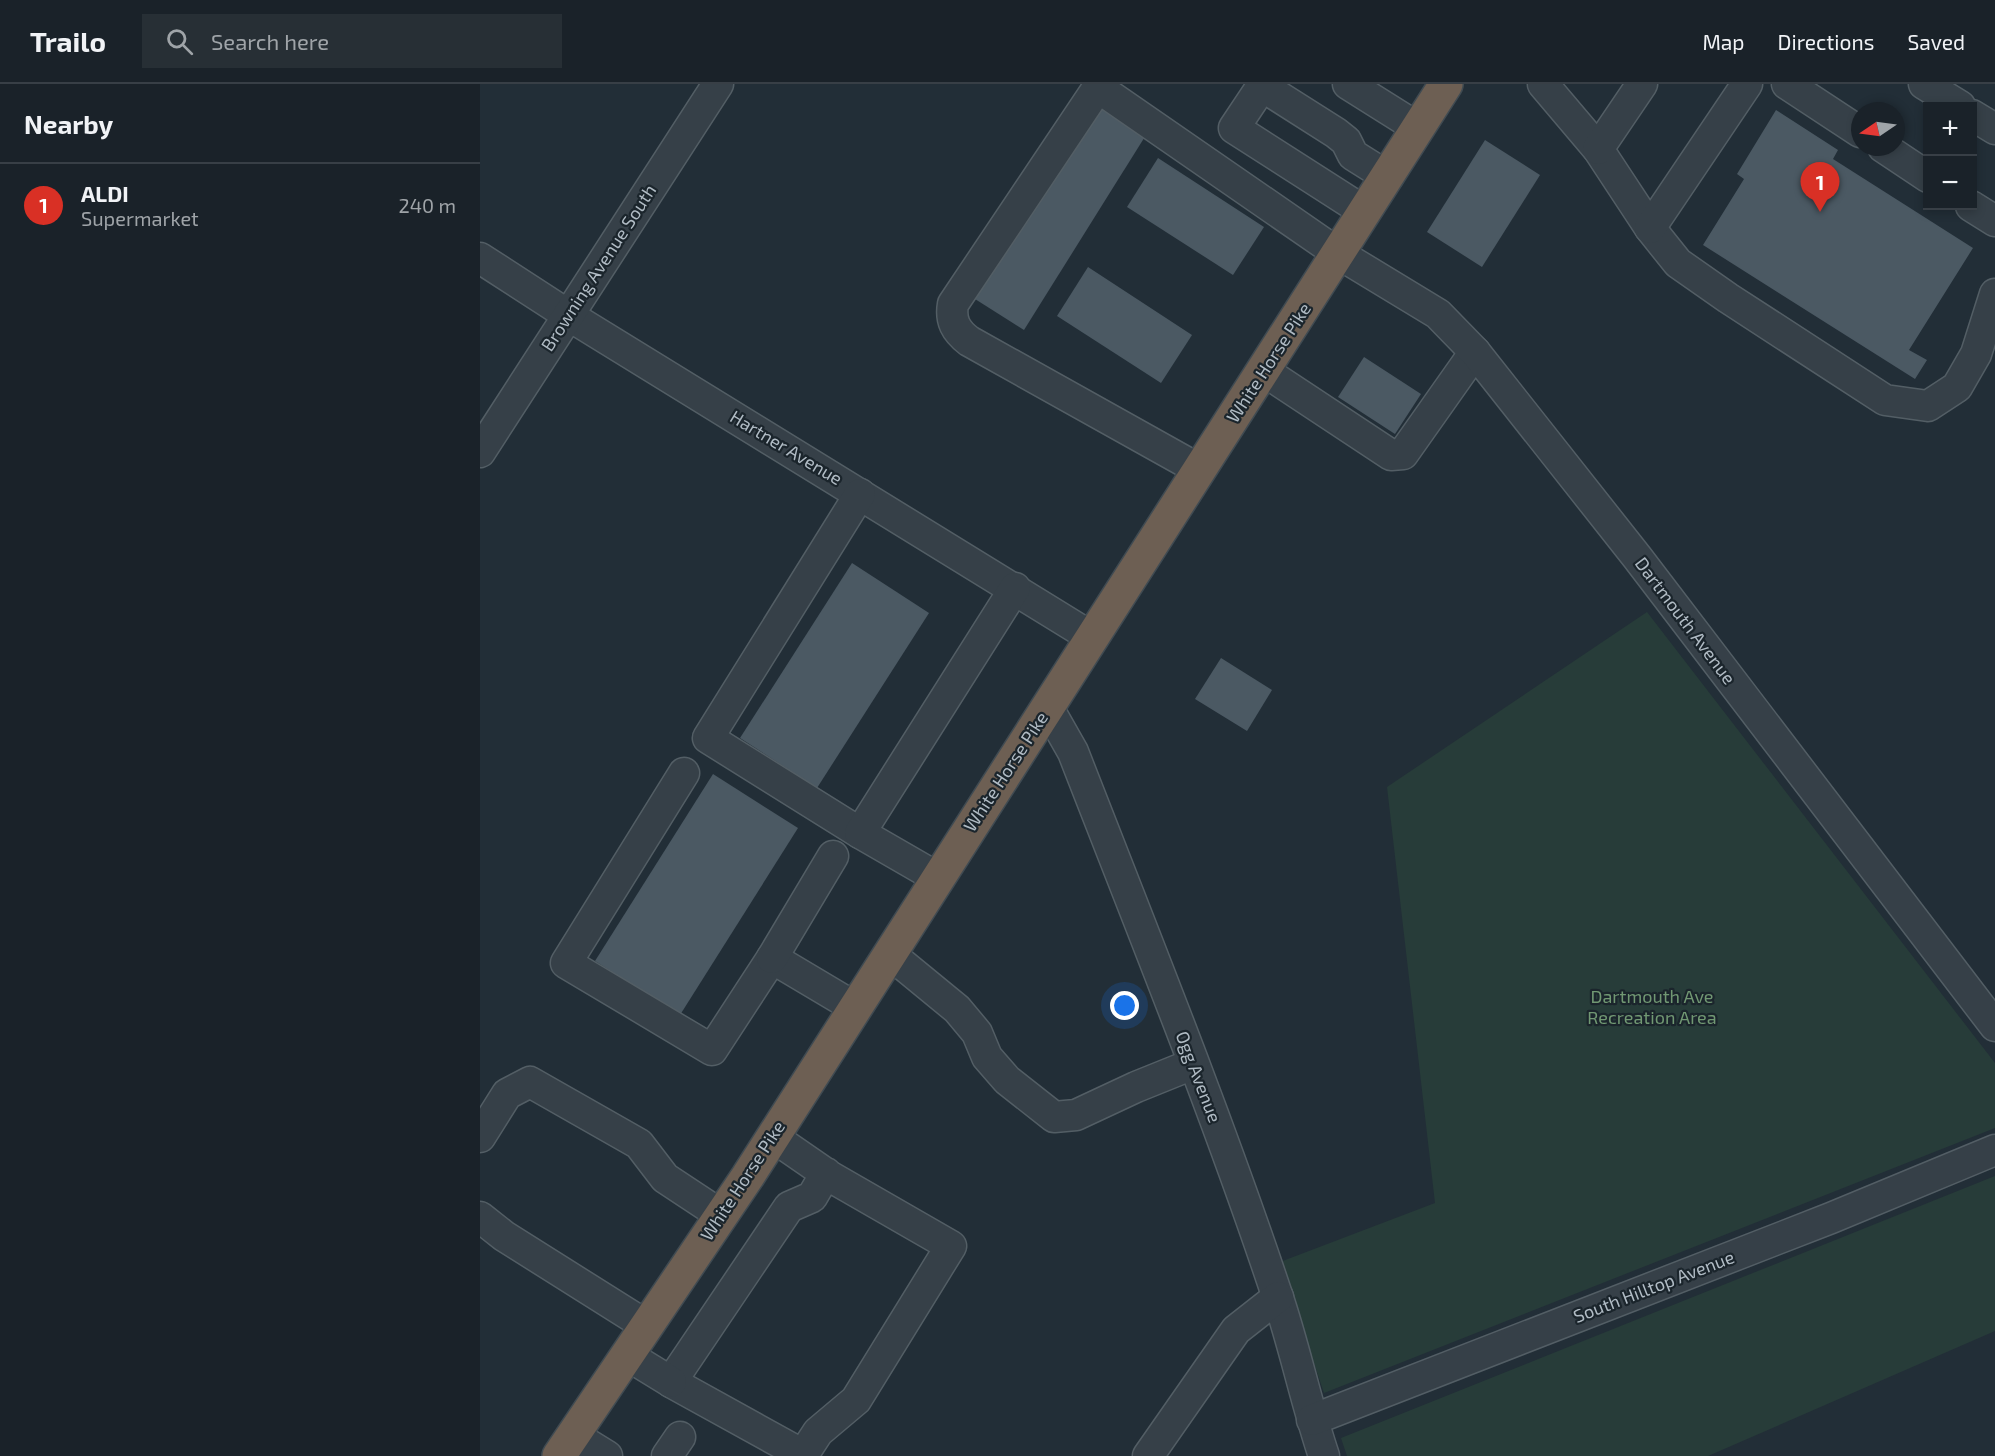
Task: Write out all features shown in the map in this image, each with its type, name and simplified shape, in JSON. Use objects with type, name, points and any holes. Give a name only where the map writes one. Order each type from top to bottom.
[{"type":"highway","name":"White Horse Pike","points":[[566,1446],[773,1137],[1446,84]]},
{"type":"street","name":"Browning Avenue South","points":[[480,452],[718,84]]},
{"type":"street","points":[[1348,84],[1418,128]]},
{"type":"street","points":[[1598,149],[1642,84]]},
{"type":"street","points":[[1650,228],[1747,84]]},
{"type":"street","points":[[1787,84],[1851,126]]},
{"type":"street","points":[[1924,84],[1953,102]]},
{"type":"street","points":[[1365,212],[1234,128],[1262,86],[1336,133],[1346,141],[1353,155],[1388,177]]},
{"type":"street","name":"Dartmouth Avenue","points":[[1200,471],[969,341],[957,332],[953,323],[953,304],[1095,92],[1099,90],[1339,254],[1438,314],[1475,352],[1637,557],[1995,1026]]},
{"type":"street","points":[[1557,90],[1650,228],[1678,263],[1885,400],[1928,406],[1957,387],[1976,354],[1995,294]]},
{"type":"street","points":[[1977,118],[1995,129]]},
{"type":"street","points":[[1896,156],[1923,174]]},
{"type":"street","points":[[1977,210],[1995,221]]},
{"type":"street","name":"Hartner Avenue","points":[[480,258],[568,315],[1093,638]]},
{"type":"street","points":[[1264,371],[1391,455],[1402,454],[1475,352]]},
{"type":"street","points":[[860,494],[708,738],[938,878]]},
{"type":"street","points":[[860,832],[1015,588]]},
{"type":"street","name":"Ogg Avenue","points":[[1048,708],[1073,752],[1225,1147],[1278,1297],[1324,1456]]},
{"type":"street","points":[[684,773],[566,963],[712,1050],[772,958],[833,856]]},
{"type":"street","points":[[890,954],[957,1009],[977,1033],[987,1057],[1007,1080],[1054,1117],[1076,1115],[1193,1064]]},
{"type":"street","points":[[772,958],[856,1008]]},
{"type":"street","points":[[480,1137],[507,1094],[530,1082],[639,1144],[665,1178],[721,1215]]},
{"type":"street","points":[[627,1355],[803,1455],[818,1432],[856,1400],[951,1246],[826,1173],[773,1137]]},
{"type":"street","name":"South Hilltop Avenue","points":[[1312,1420],[1831,1218],[1995,1150]]},
{"type":"street","points":[[671,1382],[789,1207],[812,1197],[826,1173]]},
{"type":"street","points":[[480,1217],[504,1236],[647,1326]]},
{"type":"street","points":[[1148,1456],[1236,1330],[1278,1297]]},
{"type":"street","points":[[566,1446],[607,1456]]},
{"type":"green space","name":"Dartmouth Ave Recreation Area","points":[[1647,612],[1995,1063],[1995,1128],[1324,1393],[1280,1262],[1435,1203],[1387,787]]},
{"type":"green space","points":[[1995,1176],[1995,1331],[1708,1456],[1347,1456],[1341,1438]]},
{"type":"building","points":[[1102,96],[1151,127],[1024,330],[975,299]]},
{"type":"building","points":[[1776,110],[1838,150],[1833,159],[1973,248],[1909,350],[1927,360],[1915,379],[1703,245],[1744,179],[1737,174]]},
{"type":"building","points":[[1485,140],[1540,175],[1482,267],[1427,232]]},
{"type":"building","points":[[1158,158],[1264,227],[1233,275],[1127,207]]},
{"type":"building","points":[[1088,267],[1192,335],[1161,383],[1057,316]]},
{"type":"building","points":[[1364,357],[1421,394],[1395,434],[1338,397]]},
{"type":"building","points":[[852,563],[929,613],[817,788],[740,738]]},
{"type":"building","points":[[1221,658],[1272,690],[1247,731],[1195,699]]},
{"type":"building","points":[[713,774],[798,828],[680,1015],[595,961]]},
{"type":"place","name":"ALDI","points":[[1820,212]]}]
